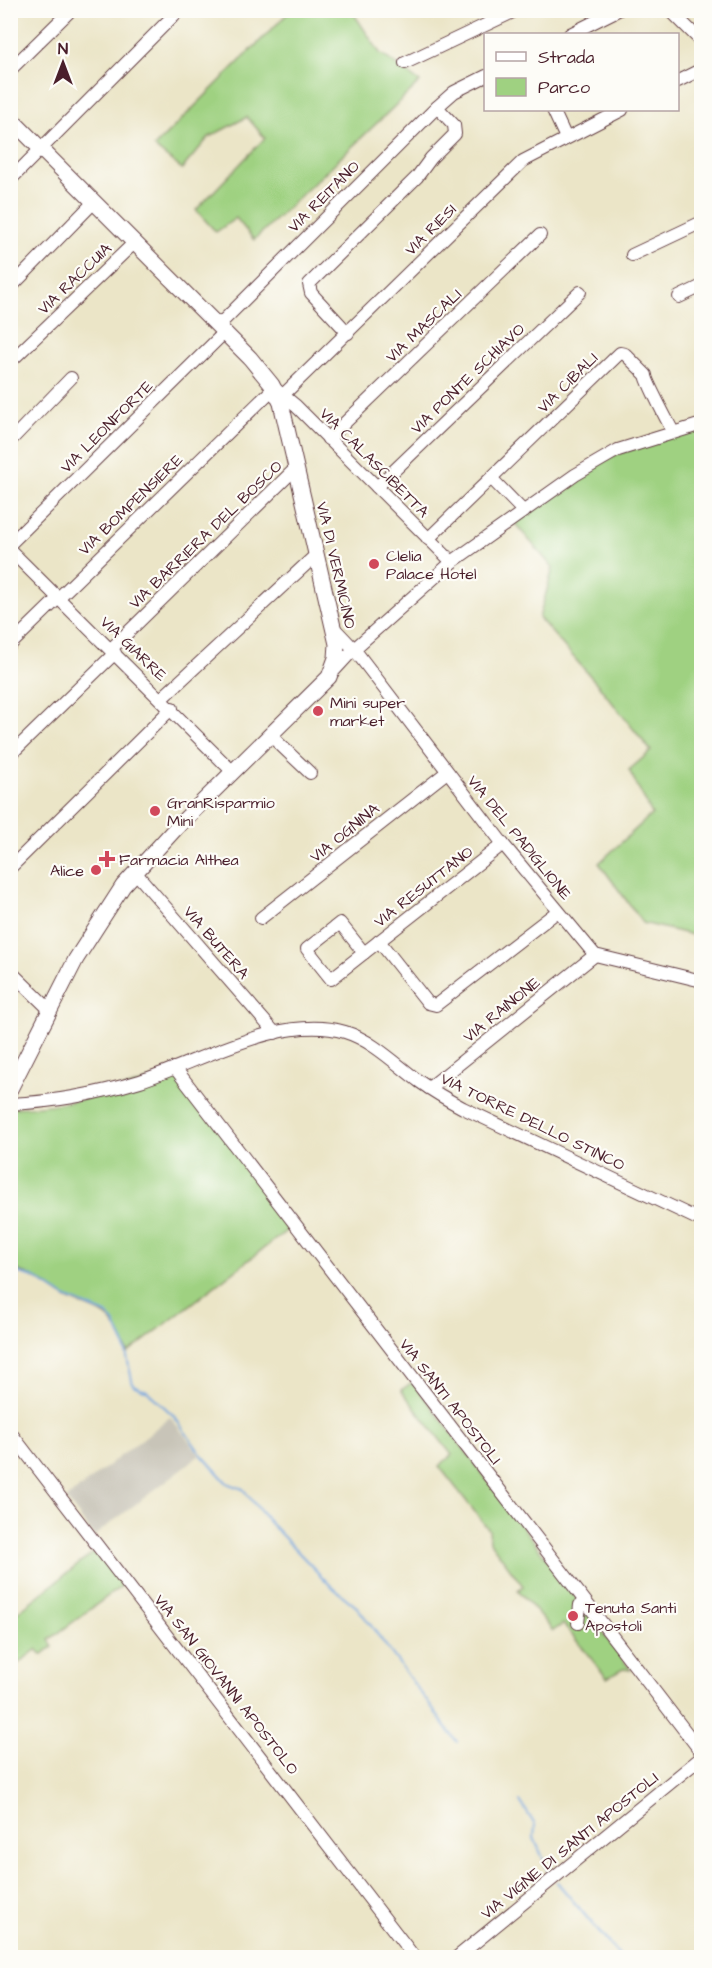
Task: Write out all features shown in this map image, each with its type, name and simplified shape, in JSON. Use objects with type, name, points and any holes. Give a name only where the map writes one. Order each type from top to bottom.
[{"type":"main road","name":"VIA DI VERMICINO","points":[[10,118],[222,329],[279,394],[335,629],[337,651],[328,677],[135,872],[92,932],[10,1089]]},
{"type":"street","points":[[10,70],[71,10]]},
{"type":"street","points":[[10,180],[179,10]]},
{"type":"street","points":[[405,63],[517,10]]},
{"type":"street","points":[[572,33],[618,10]]},
{"type":"street","points":[[669,10],[702,42]]},
{"type":"street","points":[[679,80],[702,69]]},
{"type":"street","name":"VIA REITANO","points":[[222,329],[436,107],[454,92],[484,77]]},
{"type":"street","points":[[348,333],[311,293],[309,284],[417,177],[431,158],[455,134],[454,125],[436,107]]},
{"type":"street","points":[[553,111],[566,138]]},
{"type":"street","name":"VIA RIESI","points":[[279,394],[348,333],[519,164],[620,111]]},
{"type":"street","points":[[10,288],[94,202]]},
{"type":"street","points":[[632,255],[702,222]]},
{"type":"street","name":"VIA MASCALI","points":[[328,439],[540,235]]},
{"type":"street","name":"VIA RACCUIA","points":[[10,362],[134,243]]},
{"type":"street","points":[[679,297],[702,286]]},
{"type":"street","name":"VIA PONTE SCHIAVO","points":[[377,487],[579,292]]},
{"type":"street","name":"VIA LEONFORTE","points":[[10,544],[222,329]]},
{"type":"street","name":"VIA CIBALI","points":[[428,539],[620,354],[625,354],[646,375],[646,382],[654,392],[673,432]]},
{"type":"street","points":[[10,441],[71,378]]},
{"type":"street","name":"VIA CALASCIBETTA","points":[[279,394],[328,439],[452,562]]},
{"type":"street","name":"VIA BOMPENSIERE","points":[[10,645],[279,394]]},
{"type":"street","points":[[328,677],[354,650],[452,562],[601,459],[630,445],[702,424]]},
{"type":"street","name":"VIA BARRIERA DEL BOSCO","points":[[10,755],[296,468]]},
{"type":"street","points":[[492,478],[524,512]]},
{"type":"street","name":"VIA GIARRE","points":[[10,550],[172,708],[233,772]]},
{"type":"street","points":[[162,699],[316,555]]},
{"type":"street","name":"VIA DEL PADIGLIONE","points":[[335,629],[354,650],[503,844],[595,955]]},
{"type":"street","points":[[337,651],[345,646],[354,650]]},
{"type":"street","points":[[10,868],[172,708]]},
{"type":"street","points":[[271,736],[310,773]]},
{"type":"street","name":"VIA OGNINA","points":[[261,918],[447,772]]},
{"type":"street","name":"VIA RESUTTANO","points":[[364,953],[340,923],[308,949],[331,979],[503,844]]},
{"type":"street","name":"VIA BUTERA","points":[[135,872],[275,1033]]},
{"type":"street","points":[[379,942],[428,1003],[436,1005],[558,911]]},
{"type":"street","points":[[595,955],[702,981]]},
{"type":"street","name":"VIA RAINONE","points":[[429,1089],[595,955]]},
{"type":"street","points":[[10,971],[50,1010]]},
{"type":"street","name":"VIA TORRE DELLO STINCO","points":[[10,1104],[90,1095],[175,1068],[220,1049],[275,1033],[317,1028],[348,1033],[374,1048],[429,1089],[538,1145],[702,1221]]},
{"type":"street","name":"VIA SANTI APOSTOLI","points":[[175,1068],[702,1755]]},
{"type":"street","name":"VIA SAN GIOVANNI APOSTOLO","points":[[10,1432],[415,1958]]},
{"type":"street","name":"VIA VIGNE DI SANTI APOSTOLI","points":[[456,1958],[702,1755]]},
{"type":"shaded area","points":[[170,1417],[200,1455],[94,1536],[66,1499]]},
{"type":"green space","points":[[290,11],[352,11],[380,53],[420,82],[254,240],[236,218],[216,232],[196,210],[265,138],[247,117],[209,137],[182,169],[154,147]]},
{"type":"green space","points":[[701,424],[701,937],[643,923],[599,863],[652,814],[629,770],[651,751],[599,686],[539,618],[553,568],[512,520],[595,462]]},
{"type":"green space","points":[[175,1071],[294,1225],[128,1353],[117,1328],[105,1316],[66,1298],[39,1280],[11,1266],[10,1108],[33,1107],[94,1097]]},
{"type":"green space","points":[[413,1382],[631,1670],[623,1669],[607,1678],[563,1624],[553,1631],[518,1590],[523,1586],[490,1542],[489,1530],[439,1466],[452,1455],[401,1390]]},
{"type":"green space","points":[[97,1550],[124,1584],[49,1640],[53,1646],[42,1655],[37,1649],[11,1669],[11,1617]]},
{"type":"waterway","points":[[10,1266],[19,1273],[34,1277],[65,1297],[106,1314],[114,1322],[124,1343],[133,1385],[147,1391],[173,1415],[201,1454],[227,1483],[243,1489],[269,1522],[331,1586],[358,1608],[457,1742]]},
{"type":"waterway","points":[[520,1801],[535,1825],[534,1838],[550,1874]]},
{"type":"waterway","points":[[557,1882],[621,1958]]},
{"type":"place","name":"Clelia Palace Hotel","points":[[374,564]]},
{"type":"place","name":"Mini super market","points":[[318,711]]},
{"type":"place","name":"GranRisparmio Mini","points":[[155,811]]},
{"type":"place","name":"Farmacia Althea","points":[[107,859]]},
{"type":"place","name":"Alice","points":[[96,870]]},
{"type":"place","name":"Tenuta Santi Apostoli","points":[[573,1616]]}]
